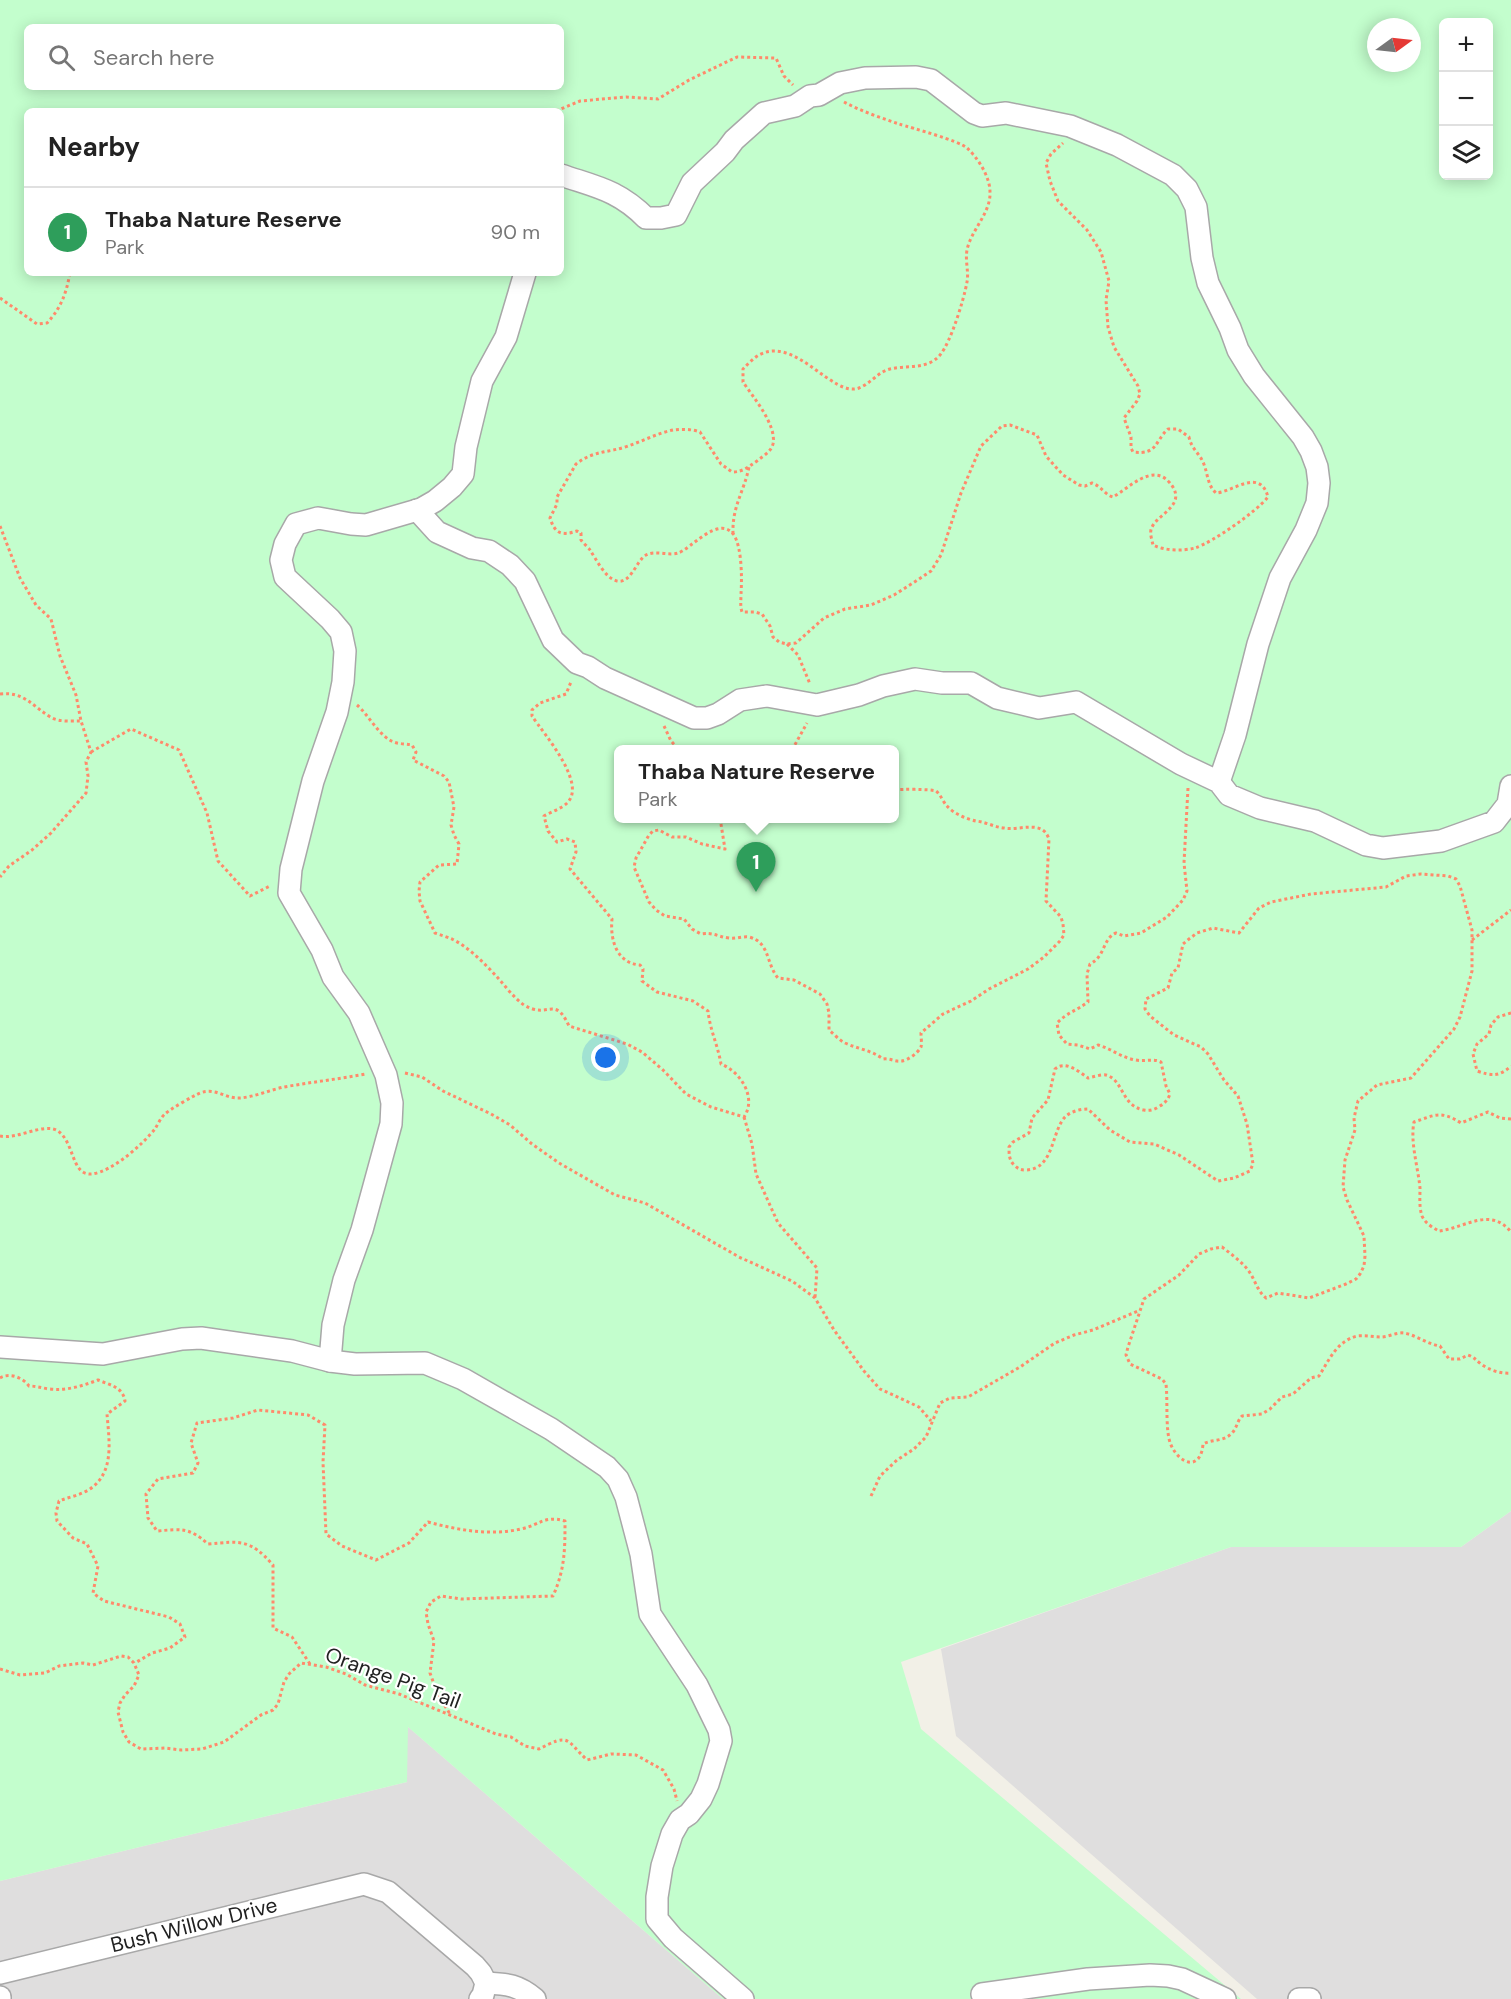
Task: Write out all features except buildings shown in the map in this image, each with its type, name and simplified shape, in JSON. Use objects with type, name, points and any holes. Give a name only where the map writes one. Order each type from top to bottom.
[{"type":"street","points":[[564,176],[611,192],[630,203],[646,218],[676,215],[692,183],[764,113],[795,106],[810,96],[819,95],[840,83],[865,78],[916,77],[932,80],[974,113],[982,116],[1006,113],[1047,120],[1117,145],[1173,175],[1187,189],[1196,207],[1202,258],[1208,283],[1238,350],[1254,376],[1303,437],[1317,467],[1319,483],[1317,503],[1306,530],[1280,578],[1270,606],[1238,724],[1219,782]]},
{"type":"street","points":[[330,1361],[333,1325],[344,1280],[362,1230],[391,1124],[392,1103],[386,1075],[359,1013],[333,977],[322,950],[289,893],[291,869],[313,781],[335,721],[343,682],[345,651],[340,632],[318,606],[305,597],[285,577],[281,560],[285,544],[296,524],[318,518],[366,525],[417,510],[435,501],[452,487],[463,474],[466,447],[482,381],[506,337],[524,276]]},
{"type":"street","points":[[417,510],[437,532],[472,548],[489,551],[510,565],[525,581],[553,640],[577,663],[694,718],[706,718],[717,714],[740,700],[768,696],[817,705],[915,679],[942,683],[971,683],[997,698],[1040,708],[1076,702],[1181,764],[1219,782],[1229,795],[1260,808],[1315,821],[1366,845],[1383,848],[1441,841],[1494,822],[1508,804],[1511,786]]},
{"type":"street","points":[[0,1347],[103,1354],[182,1339],[201,1338],[292,1351],[330,1361],[355,1364],[416,1362],[444,1369],[551,1429],[600,1462],[618,1479],[626,1497],[642,1554],[650,1614],[698,1685],[719,1730],[721,1741],[701,1799],[680,1820],[672,1834],[662,1866],[657,1896],[657,1919],[673,1938],[743,1999]]},
{"type":"street","name":"Bush Willow Drive","points":[[0,1972],[356,1885],[372,1885],[388,1892],[475,1966],[481,1972],[483,1991]]},
{"type":"street","points":[[981,1994],[1088,1979],[1150,1975],[1182,1979],[1225,1999]]},
{"type":"street","points":[[483,1991],[514,1986],[524,1990],[535,1999]]},
{"type":"street","points":[[1299,1999],[1310,1999]]},
{"type":"path","points":[[563,108],[580,101],[627,97],[658,99],[689,80],[737,57],[776,58],[784,76],[796,88],[839,100],[897,123],[966,146],[983,170],[990,192],[987,205],[967,250],[967,281],[951,335],[940,355],[932,362],[883,372],[855,390],[846,389],[831,382],[806,362],[796,358],[783,353],[762,353],[743,369],[743,382],[767,418],[773,435],[773,444],[770,450],[749,467],[742,472],[732,472],[721,464],[700,432],[672,430],[625,447],[599,451],[580,461],[557,497],[557,504],[550,518],[558,532],[568,534],[577,531],[581,533],[581,540],[590,549],[598,565],[615,580],[621,581],[628,578],[648,553],[678,553],[706,533],[713,531],[728,530],[733,534]]},
{"type":"path","points":[[749,467],[738,498],[733,523],[733,534],[740,558],[742,612],[755,612],[762,615],[770,626],[773,637],[779,642],[788,644],[796,643],[803,638],[816,623],[824,618],[845,609],[871,605],[894,595],[931,571],[941,555],[961,493],[981,447],[1002,426],[1010,425],[1037,435],[1046,456],[1063,475],[1079,485],[1085,486],[1092,483],[1099,485],[1108,496],[1113,497],[1148,475],[1158,474],[1166,478],[1173,486],[1175,495],[1167,512],[1151,528],[1153,545],[1157,547],[1187,549],[1206,543],[1251,513],[1268,497],[1263,486],[1246,482],[1224,493],[1216,494],[1211,488],[1203,462],[1190,444],[1189,437],[1178,429],[1168,429],[1156,448],[1148,452],[1133,452],[1131,437],[1124,418],[1140,394],[1138,386],[1114,347],[1108,327],[1106,300],[1109,281],[1101,252],[1087,230],[1058,201],[1047,171],[1046,163],[1051,154],[1068,139],[1082,131]]},
{"type":"path","points":[[0,298],[37,324],[47,323],[59,310],[69,276]]},
{"type":"path","points":[[0,526],[20,578],[36,605],[51,620],[60,656],[76,695],[91,752]]},
{"type":"path","points":[[788,644],[798,655],[817,705],[795,745]]},
{"type":"path","points":[[577,663],[573,668],[571,686],[566,694],[540,703],[532,710],[532,716],[558,752],[573,781],[574,793],[567,803],[544,816],[548,831],[556,842],[567,839],[575,842],[576,852],[570,869],[612,919],[611,933],[615,947],[622,958],[632,964],[640,965],[643,969],[642,981],[657,992],[693,1001],[708,1011],[721,1064],[728,1067],[743,1081],[750,1102],[744,1117]]},
{"type":"path","points":[[343,682],[371,723],[396,743],[412,745],[416,752],[413,760],[444,776],[449,782],[454,807],[451,825],[459,843],[456,864],[439,866],[420,882],[419,891],[420,901],[435,933],[451,938],[473,953],[521,1003],[534,1010],[544,1011],[554,1008],[560,1011],[569,1026],[627,1044],[642,1052],[686,1094],[711,1107],[744,1117]]},
{"type":"path","points":[[0,694],[11,693],[24,698],[55,719],[81,721]]},
{"type":"path","points":[[0,878],[9,866],[51,833],[86,793],[88,776],[86,762],[91,752],[130,729],[179,750],[207,813],[218,861],[249,896],[270,886],[291,869]]},
{"type":"path","points":[[1181,764],[1188,782],[1184,863],[1187,891],[1183,900],[1167,917],[1142,933],[1124,936],[1116,933],[1110,936],[1098,959],[1090,963],[1087,974],[1088,1002],[1081,1008],[1067,1013],[1057,1023],[1059,1035],[1067,1044],[1090,1049],[1098,1045],[1138,1061],[1156,1059],[1161,1062],[1170,1094],[1169,1098],[1154,1110],[1144,1110],[1134,1106],[1125,1098],[1115,1081],[1106,1075],[1088,1077],[1073,1068],[1059,1065],[1055,1069],[1048,1100],[1032,1118],[1029,1132],[1013,1142],[1010,1147],[1011,1161],[1017,1168],[1024,1170],[1038,1167],[1050,1152],[1064,1117],[1081,1109],[1088,1109],[1110,1130],[1130,1142],[1154,1144],[1179,1155],[1218,1181],[1251,1171],[1253,1164],[1247,1124],[1238,1096],[1201,1047],[1174,1035],[1150,1016],[1145,1009],[1146,999],[1168,988],[1172,973],[1178,968],[1183,944],[1197,933],[1213,928],[1239,933],[1259,908],[1271,903],[1311,894],[1377,889],[1386,887],[1406,876],[1436,874],[1456,879],[1472,930],[1472,971],[1460,1017],[1454,1029],[1411,1078],[1377,1084],[1358,1101],[1355,1110],[1353,1140],[1345,1160],[1343,1187],[1360,1224],[1366,1246],[1364,1266],[1356,1279],[1309,1298],[1278,1293],[1266,1298],[1260,1293],[1250,1272],[1243,1264],[1222,1247],[1211,1249],[1199,1254],[1179,1275],[1144,1299],[1126,1355],[1130,1364],[1162,1379],[1166,1384],[1167,1434],[1175,1453],[1182,1460],[1190,1463],[1198,1460],[1203,1454],[1203,1444],[1224,1439],[1232,1434],[1242,1416],[1262,1414],[1282,1397],[1293,1394],[1311,1378],[1319,1376],[1334,1351],[1356,1336],[1381,1337],[1403,1332],[1432,1345],[1440,1346],[1449,1359],[1473,1356],[1482,1365],[1498,1372],[1511,1373]]},
{"type":"path","points":[[721,823],[725,849],[702,844],[686,837],[672,837],[659,830],[649,835],[636,858],[634,867],[649,902],[665,916],[684,919],[701,934],[711,933],[727,938],[746,936],[758,940],[763,945],[772,971],[778,978],[794,980],[820,994],[827,1004],[829,1030],[842,1042],[877,1054],[882,1059],[904,1061],[919,1050],[921,1033],[943,1014],[1028,969],[1060,941],[1064,930],[1061,917],[1046,901],[1049,839],[1047,833],[1034,827],[1004,828],[964,817],[946,806],[934,790],[899,790]]},
{"type":"path","points":[[1471,940],[1511,910]]},
{"type":"path","points":[[1511,1013],[1498,1017],[1491,1025],[1489,1034],[1477,1044],[1473,1054],[1477,1071],[1495,1075],[1503,1074],[1511,1066]]},
{"type":"path","points":[[0,1136],[55,1129],[71,1149],[77,1168],[83,1173],[92,1174],[107,1169],[133,1151],[145,1140],[165,1114],[199,1093],[212,1090],[228,1097],[241,1098],[366,1074],[404,1073],[422,1077],[443,1091],[510,1125],[541,1150],[615,1195],[645,1203],[739,1257],[792,1281],[815,1298],[834,1330],[880,1389],[918,1407],[931,1421]]},
{"type":"path","points":[[1511,1119],[1500,1118],[1488,1112],[1461,1123],[1444,1114],[1434,1115],[1414,1122],[1412,1133],[1422,1217],[1427,1223],[1439,1231],[1491,1219],[1501,1223],[1511,1232]]},
{"type":"path","points":[[744,1117],[752,1144],[756,1174],[778,1223],[817,1268],[815,1298]]},
{"type":"path","points":[[872,1496],[880,1476],[926,1437],[940,1403],[950,1398],[969,1397],[1055,1343],[1094,1330],[1140,1310]]},
{"type":"path","points":[[0,1377],[5,1375],[24,1379],[29,1386],[50,1389],[72,1389],[98,1380],[117,1388],[124,1396],[125,1401],[107,1414],[109,1454],[106,1471],[100,1481],[88,1490],[59,1501],[57,1521],[73,1538],[87,1544],[98,1566],[93,1593],[105,1601],[169,1617],[180,1624],[185,1636],[170,1648],[152,1653],[134,1663],[128,1657],[121,1656],[93,1665],[83,1663],[59,1666],[45,1673],[20,1675],[0,1669]]},
{"type":"path","points":[[310,1664],[292,1637],[273,1628],[273,1565],[258,1548],[232,1542],[208,1544],[196,1533],[178,1529],[157,1531],[148,1518],[146,1494],[158,1479],[193,1473],[198,1463],[191,1443],[196,1422],[233,1418],[258,1410],[308,1415],[325,1425],[323,1462],[326,1534],[342,1546],[376,1560],[409,1543],[428,1522],[473,1532],[520,1529],[553,1517],[565,1521],[566,1555],[560,1580],[553,1596],[461,1599],[441,1596],[431,1602],[426,1612],[434,1641],[430,1673],[438,1695],[450,1714]]},
{"type":"path","name":"Orange Pig Tail","points":[[134,1663],[139,1675],[134,1686],[120,1703],[118,1712],[123,1732],[129,1742],[141,1749],[202,1749],[224,1742],[261,1715],[273,1710],[278,1704],[284,1682],[289,1674],[301,1663],[310,1664],[346,1674],[365,1684],[399,1694],[496,1734],[511,1737],[525,1746],[539,1749],[554,1740],[565,1739],[587,1760],[611,1754],[636,1755],[663,1770],[674,1789],[680,1820]]},
{"type":"shaded area","points":[[1511,1511],[1511,1999],[1257,1999],[956,1736],[941,1649],[1231,1547],[1461,1547]]},
{"type":"shaded area","points":[[407,1726],[723,1999],[0,1999],[0,1881],[407,1782]]},
{"type":"green space","points":[[0,0],[1511,0],[1511,1511],[1461,1547],[1231,1547],[901,1662],[921,1729],[1241,1999],[723,1999],[408,1727],[407,1782],[0,1881]]},
{"type":"place","name":"Thaba Nature Reserve","points":[[756,892]]}]
